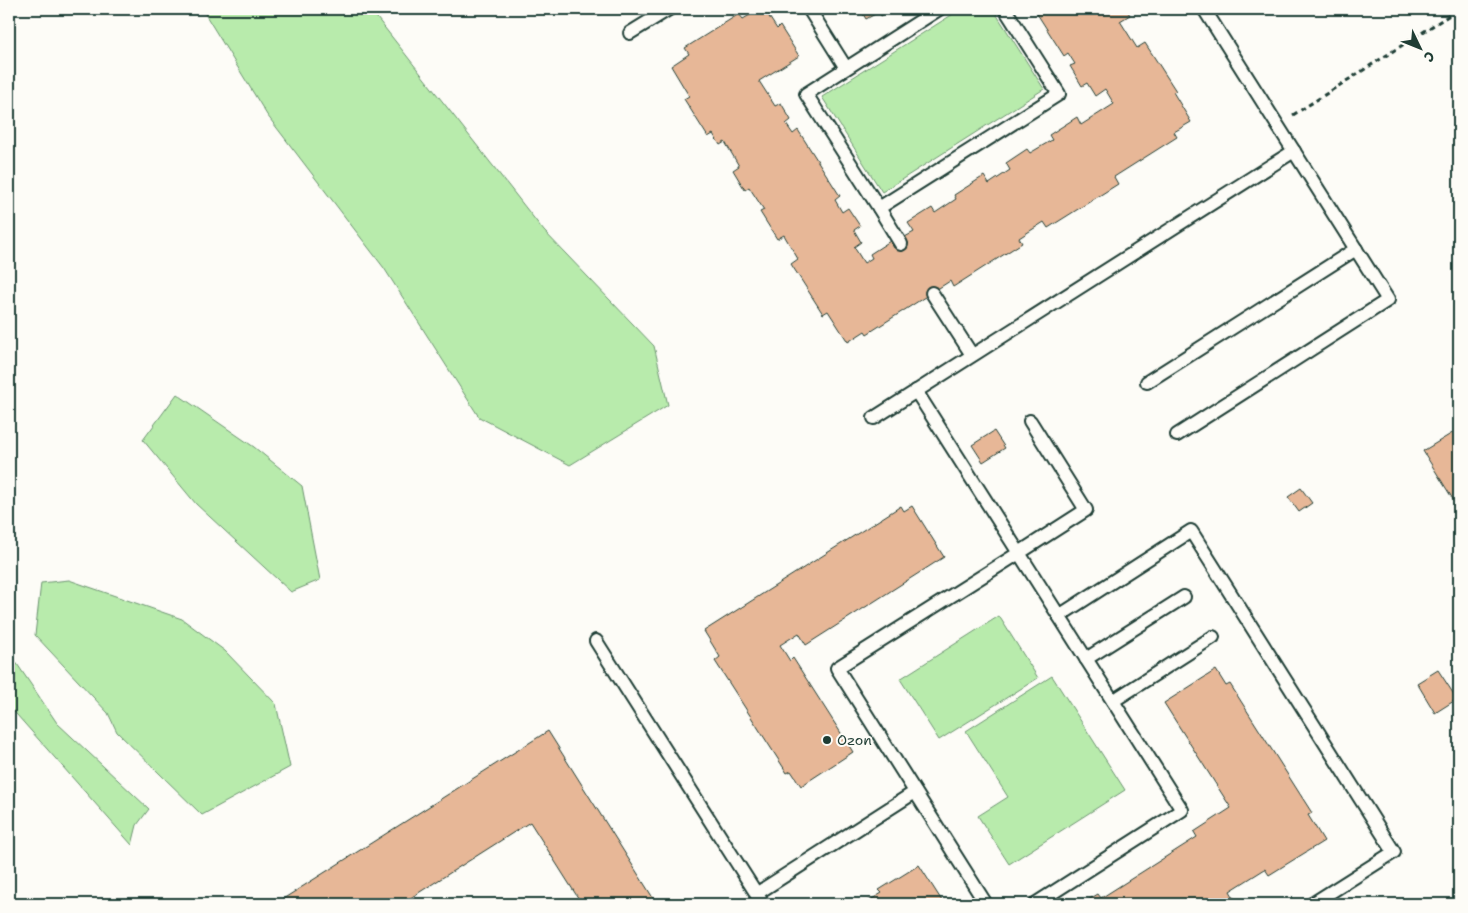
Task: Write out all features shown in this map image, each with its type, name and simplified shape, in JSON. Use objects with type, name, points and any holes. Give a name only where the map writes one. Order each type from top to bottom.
[{"type":"lane","points":[[630,34],[669,9]]},
{"type":"lane","points":[[809,9],[846,68]]},
{"type":"lane","points":[[901,244],[806,94],[939,9]]},
{"type":"lane","points":[[879,208],[1059,94],[1005,9]]},
{"type":"lane","points":[[1177,435],[1388,300],[1204,9]]},
{"type":"lane","points":[[874,418],[1294,151]]},
{"type":"lane","points":[[1147,382],[1356,249]]},
{"type":"lane","points":[[932,293],[972,355]]},
{"type":"lane","points":[[916,391],[1182,810],[1034,904]]},
{"type":"lane","points":[[986,904],[837,668],[1086,510],[1030,421]]},
{"type":"lane","points":[[1059,616],[1191,531],[1394,852],[1312,904]]},
{"type":"lane","points":[[1086,659],[1184,597]]},
{"type":"lane","points":[[1113,701],[1213,637]]},
{"type":"lane","points":[[596,641],[759,899],[915,792]]},
{"type":"path","points":[[1277,125],[1459,9]]},
{"type":"green space","points":[[202,9],[370,9],[544,231],[654,346],[668,405],[570,465],[479,417],[384,268],[267,115]]},
{"type":"green space","points":[[961,9],[993,9],[1044,89],[882,192],[822,97]]},
{"type":"green space","points":[[177,394],[254,447],[302,486],[320,580],[291,592],[196,504],[143,440]]},
{"type":"green space","points":[[69,580],[182,619],[225,651],[276,704],[290,767],[202,815],[117,732],[108,713],[35,635],[41,583]]},
{"type":"green space","points":[[999,616],[1038,678],[939,740],[900,679]]},
{"type":"green space","points":[[9,652],[57,723],[149,809],[137,825],[132,845],[9,706]]},
{"type":"green space","points":[[1052,676],[1125,790],[1009,864],[978,816],[1008,797],[966,731]]},
{"type":"building","points":[[760,9],[764,9],[777,29],[780,26],[799,56],[759,81],[775,106],[781,103],[791,120],[786,124],[793,134],[798,130],[840,196],[835,200],[842,212],[848,208],[860,226],[854,230],[861,242],[854,247],[864,263],[872,258],[870,254],[890,241],[894,248],[901,244],[903,238],[914,232],[908,223],[932,208],[935,213],[956,199],[954,195],[984,176],[989,184],[1010,170],[1006,163],[1027,149],[1030,153],[1052,140],[1049,135],[1077,117],[1081,125],[1114,104],[1105,89],[1095,96],[1087,83],[1082,86],[1070,66],[1075,64],[1068,53],[1064,56],[1034,9],[1126,9],[1130,15],[1120,21],[1137,48],[1145,43],[1176,91],[1173,92],[1191,122],[1174,132],[1177,137],[1114,177],[1118,184],[1048,228],[1044,222],[1019,238],[1022,243],[953,287],[950,281],[867,334],[865,331],[848,342],[828,311],[823,314],[791,264],[798,259],[784,235],[777,239],[760,212],[764,210],[749,187],[745,190],[733,170],[739,166],[725,142],[720,145],[713,134],[708,137],[684,99],[689,96],[671,66],[689,54],[685,48],[739,14],[743,19]]},
{"type":"building","points":[[860,9],[892,9],[881,16],[879,12],[866,19]]},
{"type":"building","points":[[1459,429],[1459,509],[1423,451]]},
{"type":"building","points":[[994,431],[1005,448],[983,462],[972,445]]},
{"type":"building","points":[[1301,488],[1312,503],[1299,512],[1288,497]]},
{"type":"building","points":[[901,506],[904,511],[912,506],[944,557],[806,645],[799,633],[780,645],[790,661],[793,658],[853,752],[801,786],[791,771],[787,773],[715,661],[720,657],[704,631]]},
{"type":"building","points":[[1216,670],[1226,686],[1230,684],[1312,813],[1308,815],[1324,841],[1269,875],[1265,869],[1230,891],[1234,898],[1224,904],[1081,904],[1098,894],[1101,898],[1197,837],[1194,832],[1231,808],[1164,703]]},
{"type":"building","points":[[1438,670],[1457,699],[1435,713],[1417,683]]},
{"type":"building","points":[[548,731],[655,901],[651,904],[582,904],[530,822],[401,904],[275,904]]},
{"type":"building","points":[[919,865],[944,904],[868,904],[867,902],[882,893],[879,890]]},
{"type":"place","name":"Ozon","points":[[827,740]]}]
